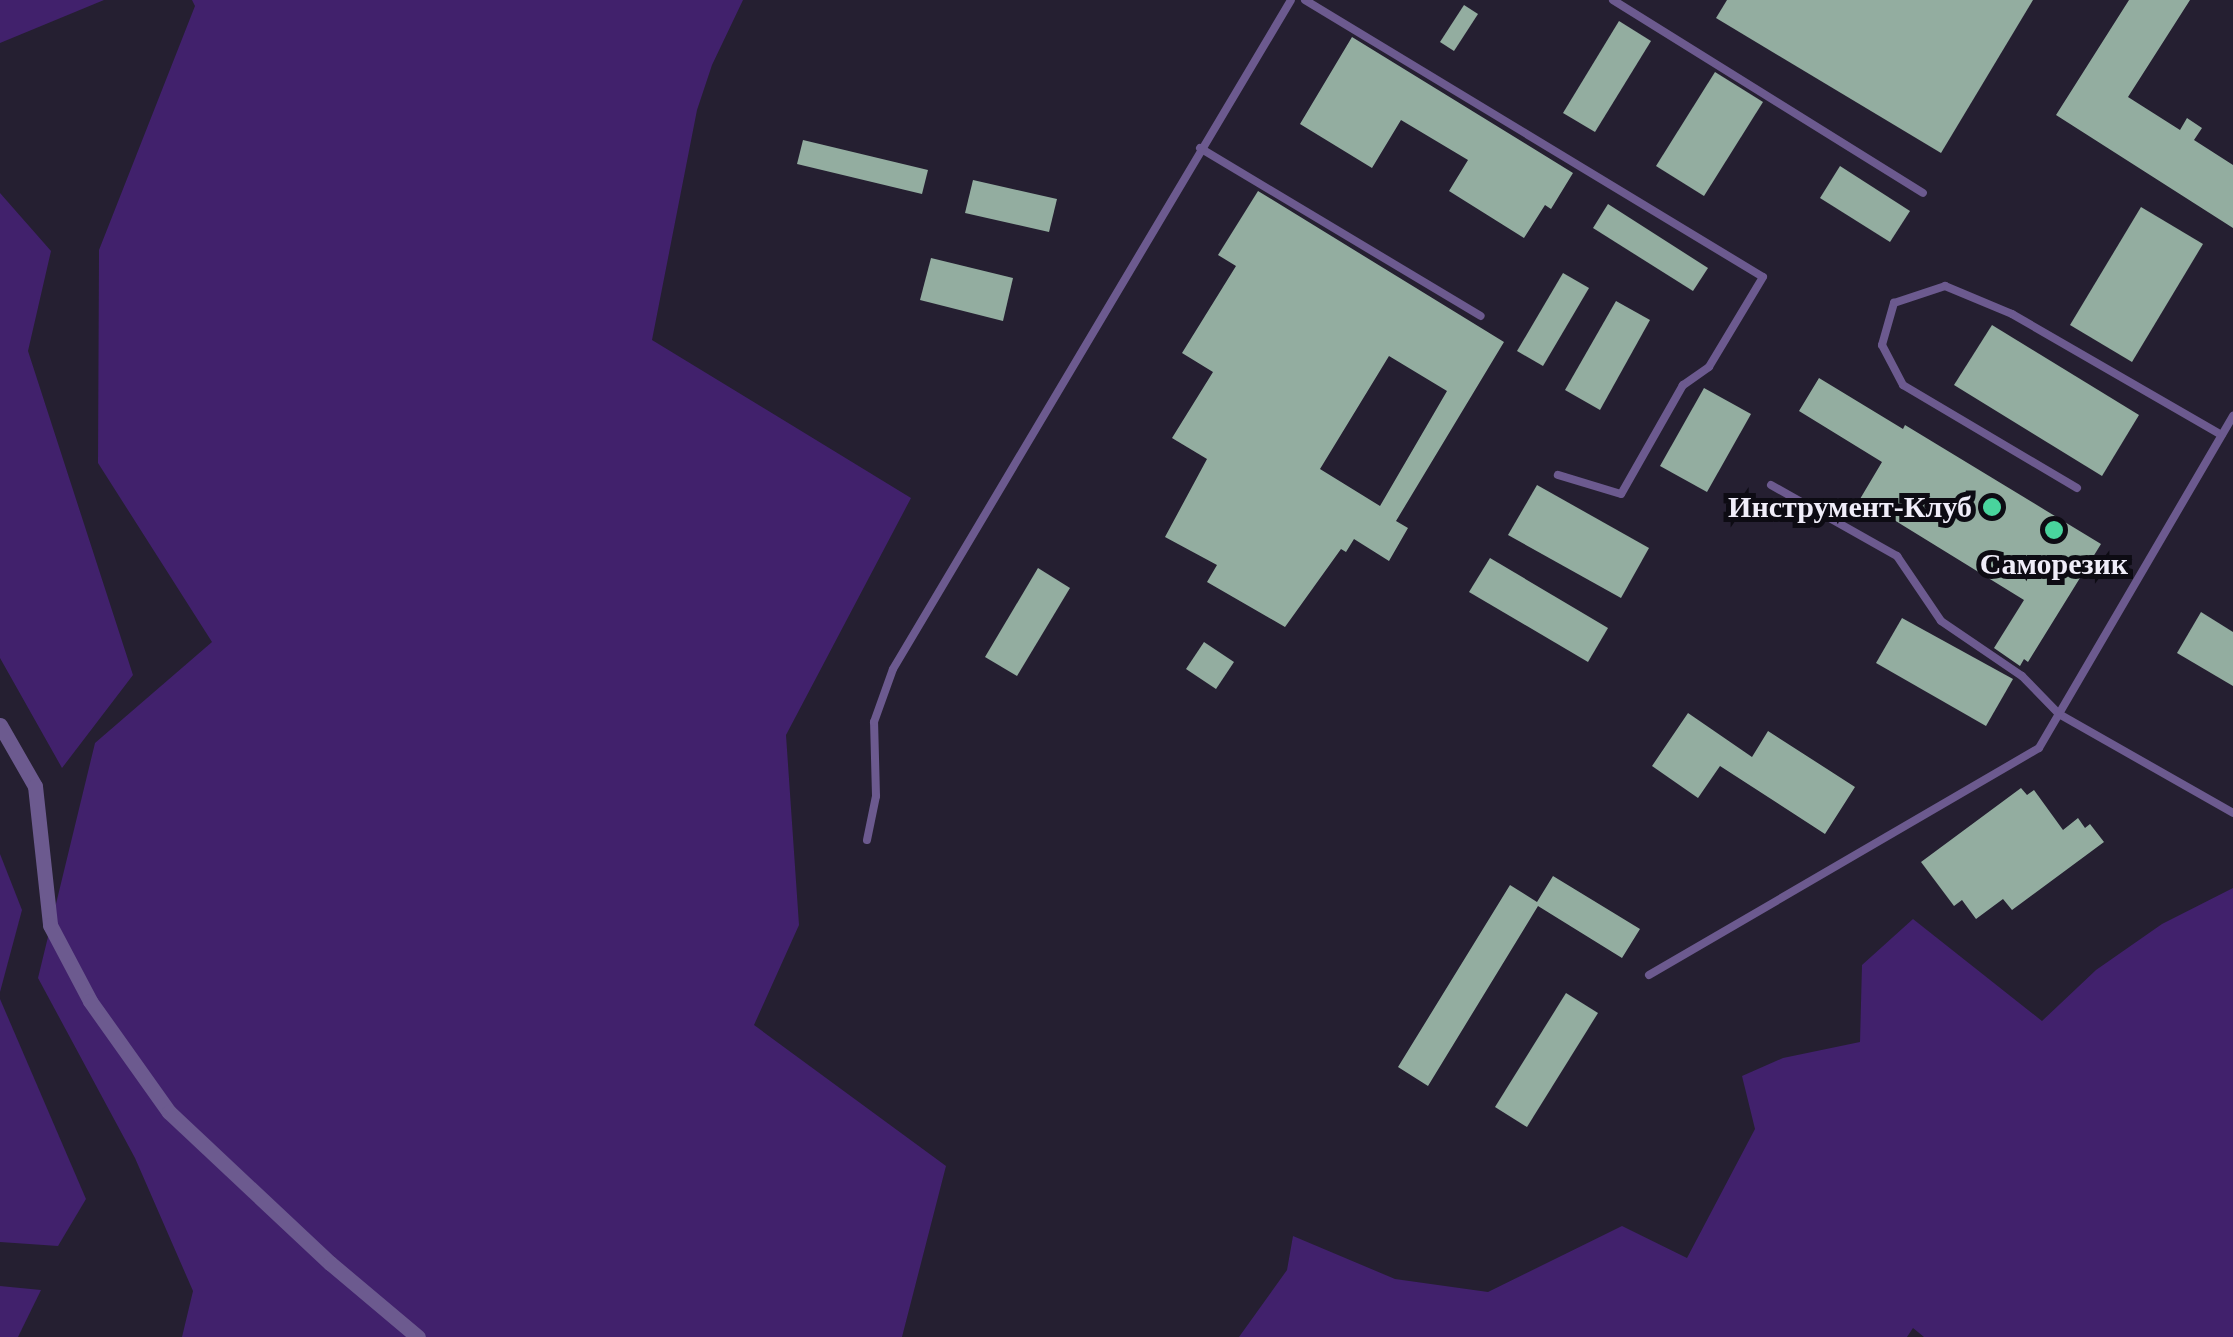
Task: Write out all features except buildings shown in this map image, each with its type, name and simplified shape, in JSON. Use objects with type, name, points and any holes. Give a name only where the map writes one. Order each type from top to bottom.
[{"type":"street","points":[[0,725],[36,786],[50,925],[90,1001],[169,1112],[330,1263],[418,1337]]},
{"type":"lane","points":[[867,840],[876,796],[874,722],[894,669],[1291,0]]},
{"type":"lane","points":[[1304,0],[1763,277],[1709,367],[1682,385],[1621,494],[1558,476]]},
{"type":"lane","points":[[1613,0],[1923,193]]},
{"type":"lane","points":[[1200,148],[1481,316]]},
{"type":"lane","points":[[2076,488],[1903,385],[1882,345],[1894,303],[1945,286],[2012,314],[2222,436]]},
{"type":"lane","points":[[1649,975],[2039,748],[2233,416]]},
{"type":"lane","points":[[1771,485],[1897,556],[1942,621],[2022,676],[2059,714],[2233,813]]},
{"type":"shaded area","points":[[0,0],[104,0],[0,43]]},
{"type":"shaded area","points":[[192,0],[743,0],[712,65],[697,110],[652,340],[911,498],[786,735],[799,925],[754,1025],[946,1166],[902,1337],[182,1337],[193,1291],[135,1158],[38,978],[95,743],[212,642],[98,463],[99,250],[195,6]]},
{"type":"shaded area","points":[[0,193],[51,251],[28,351],[133,675],[62,768],[0,658]]},
{"type":"shaded area","points":[[0,854],[22,910],[0,992]]},
{"type":"shaded area","points":[[2233,888],[2233,1337],[1924,1337],[1913,1328],[1907,1337],[1239,1337],[1287,1270],[1293,1236],[1395,1279],[1488,1292],[1622,1226],[1687,1258],[1755,1129],[1742,1076],[1783,1058],[1860,1042],[1862,965],[1913,919],[2042,1021],[2096,970],[2162,924]]},
{"type":"shaded area","points":[[0,999],[86,1199],[58,1246],[0,1242]]},
{"type":"shaded area","points":[[0,1286],[41,1290],[18,1337],[0,1337]]},
{"type":"place","name":"Инструмент-Клуб","points":[[1992,507]]},
{"type":"place","name":"Саморезик","points":[[2054,530]]}]
